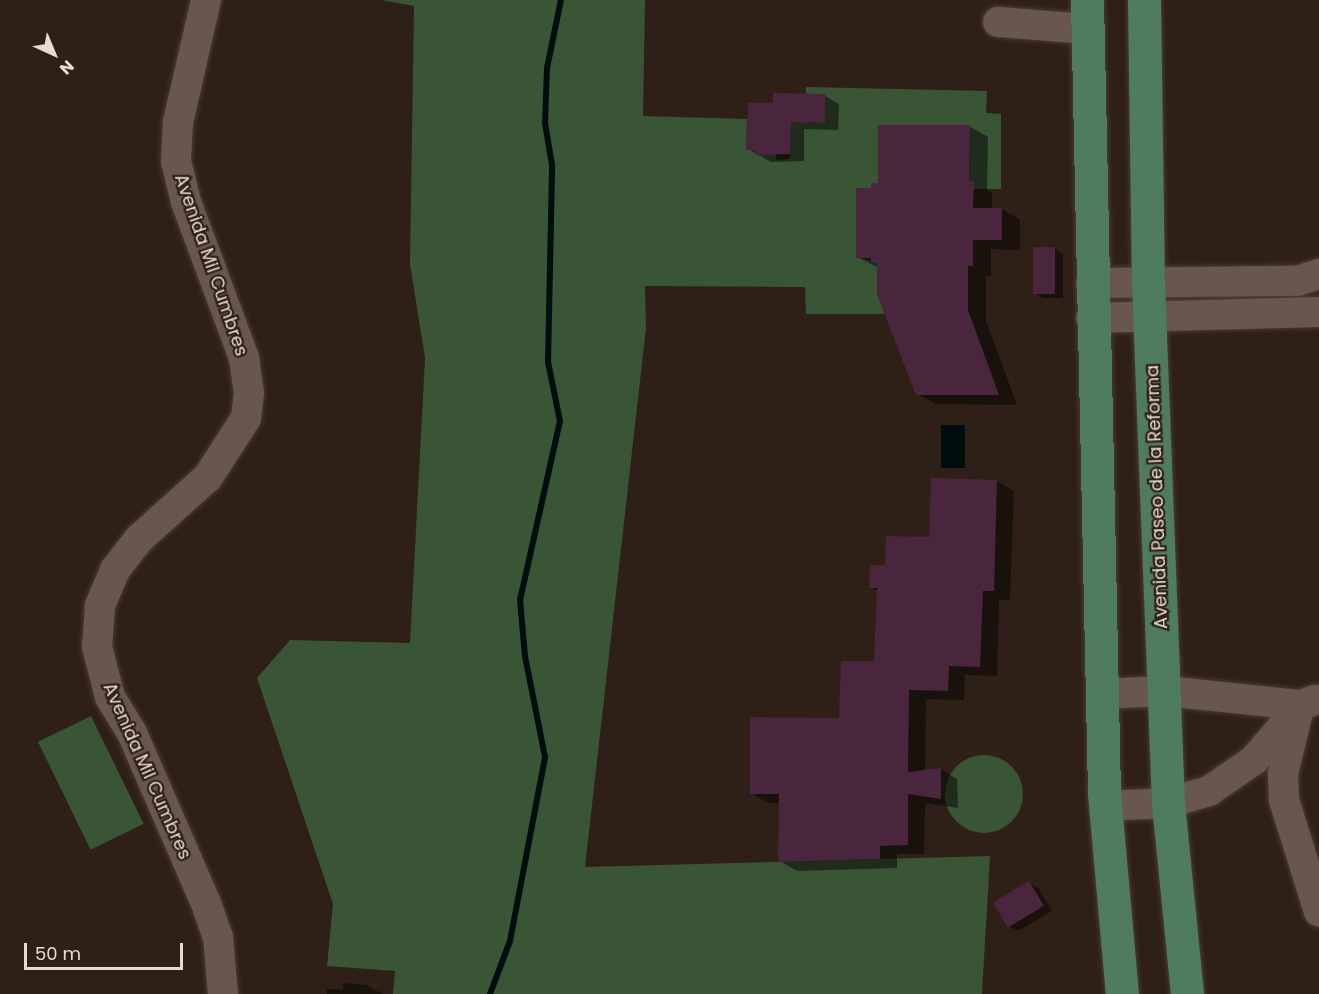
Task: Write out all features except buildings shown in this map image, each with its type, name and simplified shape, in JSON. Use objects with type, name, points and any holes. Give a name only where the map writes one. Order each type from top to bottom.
[{"type":"main road","name":"Avenida Paseo de la Reforma","points":[[1144,0],[1148,283],[1168,803],[1187,994]]},
{"type":"main road","points":[[1087,15],[1091,318],[1104,806],[1122,994]]},
{"type":"street","name":"Avenida Mil Cumbres","points":[[206,0],[178,122],[176,161],[186,202],[244,358],[249,393],[246,418],[208,477],[140,539],[115,570],[100,606],[97,647],[110,697],[132,733],[209,912],[218,937],[223,994]]},
{"type":"street","points":[[998,22],[1087,15]]},
{"type":"street","points":[[1091,283],[1297,280],[1319,274]]},
{"type":"street","points":[[1091,318],[1319,312]]},
{"type":"street","points":[[1101,694],[1165,691],[1310,702]]},
{"type":"street","points":[[1104,806],[1168,803],[1209,791],[1241,771],[1310,702]]},
{"type":"street","points":[[1310,702],[1289,744],[1284,800],[1319,912]]},
{"type":"green space","points":[[381,0],[645,0],[643,116],[747,119],[746,150],[756,150],[756,155],[776,150],[776,160],[790,159],[791,111],[806,111],[808,123],[825,123],[825,94],[806,94],[806,87],[987,91],[986,113],[1001,114],[1001,189],[973,189],[969,181],[970,125],[879,125],[878,183],[872,183],[871,188],[856,188],[856,257],[877,262],[895,314],[806,314],[805,287],[645,286],[646,328],[585,867],[990,856],[982,994],[393,994],[395,971],[327,966],[333,904],[257,678],[290,640],[410,643],[425,358],[410,264],[414,6]]},
{"type":"green space","points":[[91,716],[144,824],[91,850],[38,742]]},
{"type":"green space","points":[[984,755],[999,758],[1012,766],[1020,779],[1023,794],[1020,809],[1012,822],[999,830],[984,833],[969,830],[956,822],[948,809],[945,794],[948,779],[956,766],[969,758]]},
{"type":"shaded area","points":[[941,425],[965,425],[965,468],[941,468]]},
{"type":"waterway","points":[[490,994],[510,941],[545,757],[525,656],[520,600],[560,421],[548,362],[552,165],[545,123],[547,68],[561,0]]}]
